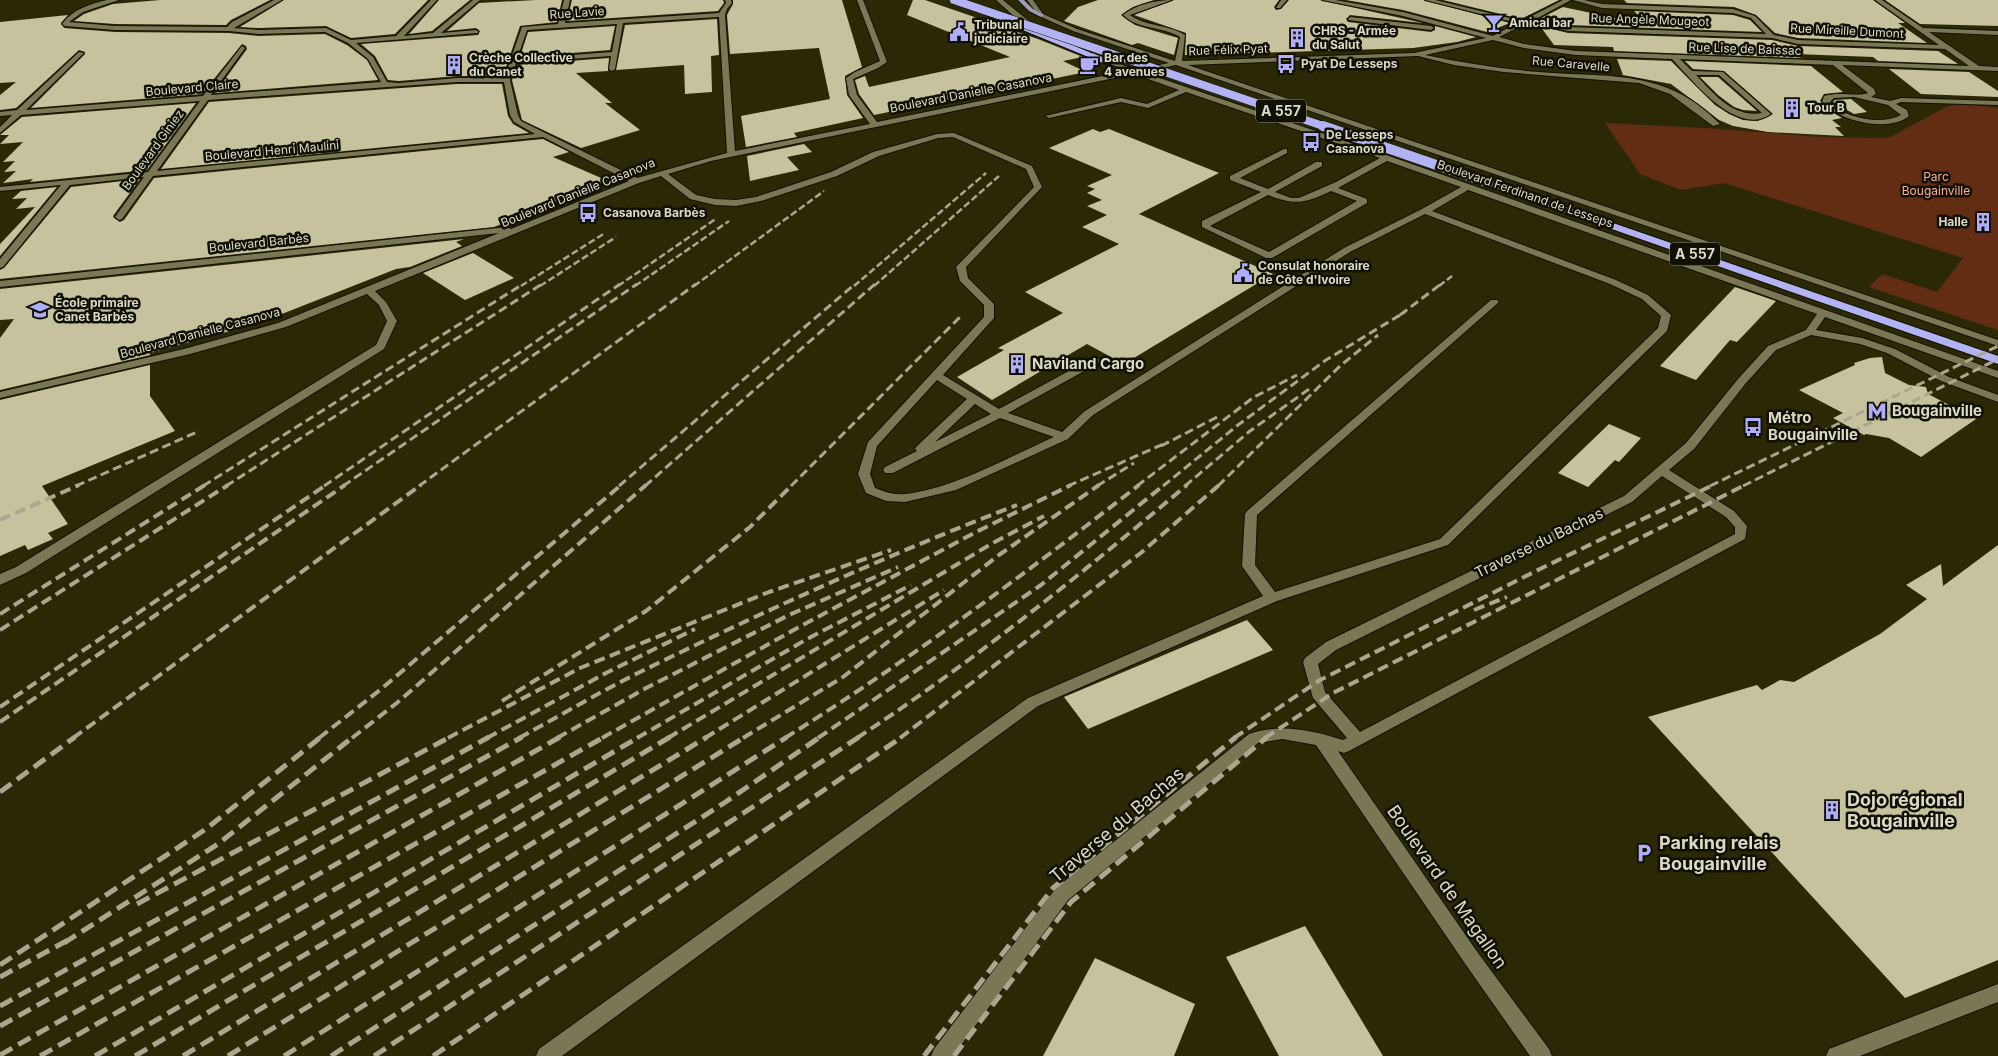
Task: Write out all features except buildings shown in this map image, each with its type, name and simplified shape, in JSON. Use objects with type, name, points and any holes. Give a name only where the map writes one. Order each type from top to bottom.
[{"type":"highway","name":"A 557","points":[[954,0],[1483,180],[1998,360]]},
{"type":"highway","points":[[967,0],[1018,26],[1106,61]]},
{"type":"highway","points":[[996,2],[1079,41]]},
{"type":"highway","points":[[1906,328],[1998,364]]},
{"type":"main road","points":[[1021,0],[1031,10],[1041,15]]},
{"type":"street","points":[[116,0],[100,2],[69,17],[65,24],[115,28],[211,28],[258,32],[326,30],[350,42],[371,58],[385,84]]},
{"type":"street","points":[[230,29],[234,23],[278,0]]},
{"type":"street","points":[[399,38],[434,0]]},
{"type":"street","points":[[435,35],[477,0]]},
{"type":"street","points":[[561,26],[566,0]]},
{"type":"street","points":[[728,0],[729,4],[724,8],[722,15],[731,154]]},
{"type":"street","points":[[860,0],[884,62],[877,68],[856,72],[848,78],[853,95],[874,124]]},
{"type":"street","points":[[1030,0],[1041,15]]},
{"type":"street","points":[[1169,0],[1149,4],[1126,15],[1143,24],[1178,31],[1183,36],[1178,63]]},
{"type":"street","points":[[1278,7],[1284,0]]},
{"type":"street","points":[[1325,0],[1403,14],[1468,31]]},
{"type":"street","name":"Rue Angèle Mougeot","points":[[1428,0],[1568,29],[1772,36]]},
{"type":"street","name":"Rue Félix Pyat","points":[[1178,63],[1414,55],[1454,48],[1493,38],[1568,0]]},
{"type":"street","name":"Rue Mireille Dumont","points":[[1576,0],[1602,6],[1733,11],[1752,17],[1772,36],[1798,42],[1947,47]]},
{"type":"street","points":[[1878,0],[1978,69]]},
{"type":"street","points":[[211,28],[259,2]]},
{"type":"street","name":"Boulevard Ferdinand de Lesseps","points":[[996,2],[1044,33],[1134,72],[1386,158],[1998,375]]},
{"type":"street","name":"Rue Lavie","points":[[514,61],[524,28],[722,15]]},
{"type":"street","name":"Boulevard Ferdinand de Lesseps","points":[[1041,15],[1054,22],[1998,344]]},
{"type":"street","points":[[1350,18],[1468,31]]},
{"type":"street","points":[[612,69],[620,22]]},
{"type":"street","points":[[1922,30],[1998,33]]},
{"type":"street","name":"Rue Lise de Baissac","points":[[1468,31],[1524,46],[1567,52],[1675,58],[1998,69]]},
{"type":"street","points":[[350,42],[476,32]]},
{"type":"street","name":"Boulevard Giniez","points":[[118,217],[242,48]]},
{"type":"street","points":[[0,131],[80,52]]},
{"type":"street","points":[[614,54],[514,61],[507,80],[514,115],[518,122],[636,181]]},
{"type":"street","name":"Rue Caravelle","points":[[1414,55],[1440,61],[1551,75],[1611,78],[1647,83],[1676,94],[1716,124]]},
{"type":"street","points":[[1675,58],[1690,73],[1730,111],[1742,115],[1760,116],[1767,114],[1721,73],[1690,73]]},
{"type":"street","name":"Boulevard Danielle Casanova","points":[[0,395],[235,339],[282,325],[636,181],[662,173],[731,154],[1178,63]]},
{"type":"street","points":[[1835,63],[1871,92],[1872,94],[1866,96]]},
{"type":"street","points":[[1164,66],[1233,88],[1307,108]]},
{"type":"street","name":"Boulevard Claire","points":[[0,114],[385,84],[399,85],[457,80],[507,80]]},
{"type":"street","points":[[1209,98],[1225,89],[1233,88]]},
{"type":"street","points":[[1049,116],[1121,100],[1148,106],[1185,90]]},
{"type":"street","points":[[1842,94],[1866,96],[1890,103],[1904,112],[1905,116],[1894,121],[1870,121],[1844,115],[1828,106],[1826,102],[1827,98],[1842,94]]},
{"type":"street","points":[[1890,103],[1901,100],[1998,103]]},
{"type":"street","name":"Boulevard Henri Maulini","points":[[0,189],[546,135]]},
{"type":"street","points":[[662,173],[693,197],[715,202],[736,203],[758,199],[834,174],[876,154],[937,136],[954,135],[1029,168],[1038,187],[961,267],[963,279],[989,304],[989,318],[872,445],[864,474],[870,490],[886,497],[905,498],[952,487],[1064,437],[1089,413],[1347,250],[1426,211],[1467,187]]},
{"type":"street","points":[[1433,151],[1444,144]]},
{"type":"street","points":[[1284,151],[1233,178],[1292,201],[1300,201],[1359,174],[1386,158]]},
{"type":"street","points":[[1319,164],[1205,223],[1206,227],[1269,256],[1364,201],[1329,187]]},
{"type":"street","points":[[0,265],[68,182]]},
{"type":"street","points":[[546,1056],[1033,702],[1272,598],[1444,542],[1663,329],[1666,315],[1645,297],[1613,282],[1426,211]]},
{"type":"street","name":"Boulevard Barbès","points":[[0,284],[521,229]]},
{"type":"street","points":[[0,580],[29,565],[380,347],[392,321],[383,304],[369,290]]},
{"type":"street","points":[[1272,598],[1248,566],[1251,514],[1494,302]]},
{"type":"street","points":[[1824,312],[1810,332],[1862,341],[1891,351],[1945,379],[1998,399]]},
{"type":"street","name":"Traverse du Bachas","points":[[941,1056],[1062,894],[1254,738],[1282,733],[1321,739],[1344,747],[1357,739],[1318,694],[1310,662],[1331,646],[1628,499],[1690,446],[1742,381],[1772,348],[1810,332]]},
{"type":"street","points":[[889,470],[999,414],[1096,361]]},
{"type":"street","points":[[936,375],[999,414],[1064,437]]},
{"type":"street","points":[[910,459],[974,399]]},
{"type":"street","points":[[1357,739],[1633,596],[1742,536],[1741,526],[1730,514],[1660,470]]},
{"type":"street","name":"Boulevard de Magallon","points":[[1321,739],[1472,959],[1542,1056]]},
{"type":"street","points":[[1836,1056],[1998,993]]},
{"type":"green space","name":"Parc Bougainville","points":[[1964,104],[1998,108],[1998,330],[1869,287],[1882,274],[1937,292],[1963,258],[1724,183],[1681,190],[1640,174],[1605,123],[1705,128],[1820,137],[1882,138],[1890,137],[1948,106]]},
{"type":"railway","points":[[854,286],[986,173]]},
{"type":"railway","points":[[874,286],[999,176]]},
{"type":"railway","points":[[694,286],[824,191]]},
{"type":"railway","points":[[618,286],[717,218]]},
{"type":"railway","points":[[635,286],[729,221]]},
{"type":"railway","points":[[521,286],[605,233]]},
{"type":"railway","points":[[540,286],[616,237]]},
{"type":"railway","points":[[1439,286],[1452,276]]},
{"type":"railway","points":[[203,486],[523,284]]},
{"type":"railway","points":[[226,486],[542,284]]},
{"type":"railway","points":[[324,486],[620,284]]},
{"type":"railway","points":[[343,486],[637,284]]},
{"type":"railway","points":[[419,486],[696,284]]},
{"type":"railway","points":[[619,486],[855,284]]},
{"type":"railway","points":[[645,486],[875,284]]},
{"type":"railway","points":[[1400,315],[1441,284]]},
{"type":"railway","points":[[1163,486],[1238,425],[1326,360],[1405,312]]},
{"type":"railway","points":[[502,701],[646,611],[750,527],[960,317]]},
{"type":"railway","points":[[1218,486],[1340,366],[1378,335]]},
{"type":"railway","points":[[1710,486],[1998,346]]},
{"type":"railway","points":[[1744,485],[1998,359]]},
{"type":"railway","points":[[1137,486],[1254,397],[1297,375]]},
{"type":"railway","points":[[1185,486],[1250,431],[1312,387]]},
{"type":"railway","points":[[1161,446],[1221,415]]},
{"type":"railway","points":[[76,486],[197,432]]},
{"type":"railway","points":[[1068,486],[1168,442]]},
{"type":"railway","points":[[1097,486],[1134,463]]},
{"type":"railway","points":[[0,520],[79,485]]},
{"type":"railway","points":[[0,614],[205,485]]},
{"type":"railway","points":[[0,630],[228,485]]},
{"type":"railway","points":[[0,707],[326,485]]},
{"type":"railway","points":[[0,722],[345,485]]},
{"type":"railway","points":[[73,738],[421,485]]},
{"type":"railway","points":[[319,738],[380,690],[621,485]]},
{"type":"railway","points":[[352,738],[398,702],[646,485]]},
{"type":"railway","points":[[602,738],[799,627],[976,532],[1071,485]]},
{"type":"railway","points":[[743,738],[843,677],[999,555],[1099,485]]},
{"type":"railway","points":[[785,738],[921,648],[1139,485]]},
{"type":"railway","points":[[818,738],[1041,585],[1164,485]]},
{"type":"railway","points":[[857,738],[943,679],[1026,616],[1187,485]]},
{"type":"railway","points":[[900,738],[1142,552],[1219,485]]},
{"type":"railway","points":[[1234,738],[1320,680],[1542,568],[1713,485]]},
{"type":"railway","points":[[1265,738],[1333,693],[1744,485]]},
{"type":"railway","points":[[519,738],[621,682],[824,585],[1017,505]]},
{"type":"railway","points":[[668,738],[991,544],[1044,516]]},
{"type":"railway","points":[[448,738],[580,668],[769,592],[891,550]]},
{"type":"railway","points":[[557,738],[648,687],[789,615],[898,567]]},
{"type":"railway","points":[[637,738],[807,639],[911,585]]},
{"type":"railway","points":[[705,738],[944,590]]},
{"type":"railway","points":[[1474,610],[1507,597]]},
{"type":"railway","points":[[487,738],[606,673],[695,629]]},
{"type":"railway","points":[[0,792],[75,737]]},
{"type":"railway","points":[[0,965],[206,829],[321,737]]},
{"type":"railway","points":[[64,943],[218,844],[353,737]]},
{"type":"railway","points":[[137,904],[450,737]]},
{"type":"railway","points":[[0,1006],[489,737]]},
{"type":"railway","points":[[0,1026],[522,737]]},
{"type":"railway","points":[[0,1055],[560,737]]},
{"type":"railway","points":[[40,1056],[604,737]]},
{"type":"railway","points":[[95,1056],[639,737]]},
{"type":"railway","points":[[135,1056],[670,737]]},
{"type":"railway","points":[[183,1056],[707,737]]},
{"type":"railway","points":[[228,1056],[745,737]]},
{"type":"railway","points":[[284,1056],[787,737]]},
{"type":"railway","points":[[331,1056],[724,803],[820,737]]},
{"type":"railway","points":[[374,1056],[859,737]]},
{"type":"railway","points":[[433,1056],[902,737]]},
{"type":"railway","points":[[924,1056],[1053,888],[1236,737]]},
{"type":"railway","points":[[954,1056],[1071,902],[1267,737]]},
{"type":"railway","points":[[0,977],[70,939]]},
{"type":"place","name":"Amical bar","points":[[1494,23]]},
{"type":"place","name":"Tribunal judiciaire","points":[[959,32]]},
{"type":"place","name":"CHRS - Armée du Salut","points":[[1297,38]]},
{"type":"place","name":"Pyat De Lesseps","points":[[1286,64]]},
{"type":"place","name":"Crèche Collective du Canet","points":[[454,65]]},
{"type":"place","name":"Bar des 4 avenues","points":[[1089,65]]},
{"type":"place","name":"Tour B","points":[[1792,108]]},
{"type":"place","name":"De Lesseps Casanova","points":[[1311,142]]},
{"type":"place","name":"Casanova Barbès","points":[[588,213]]},
{"type":"place","name":"Halle","points":[[1983,222]]},
{"type":"place","name":"Consulat honoraire de Côte d'Ivoire","points":[[1243,273]]},
{"type":"place","name":"École primaire Canet Barbès","points":[[40,310]]},
{"type":"place","name":"Naviland Cargo","points":[[1017,364]]},
{"type":"place","name":"Bougainville","points":[[1877,411]]},
{"type":"place","name":"Métro Bougainville","points":[[1753,427]]},
{"type":"place","name":"Dojo régional Bougainville","points":[[1832,810]]},
{"type":"place","name":"Parking relais Bougainville","points":[[1644,853]]}]
